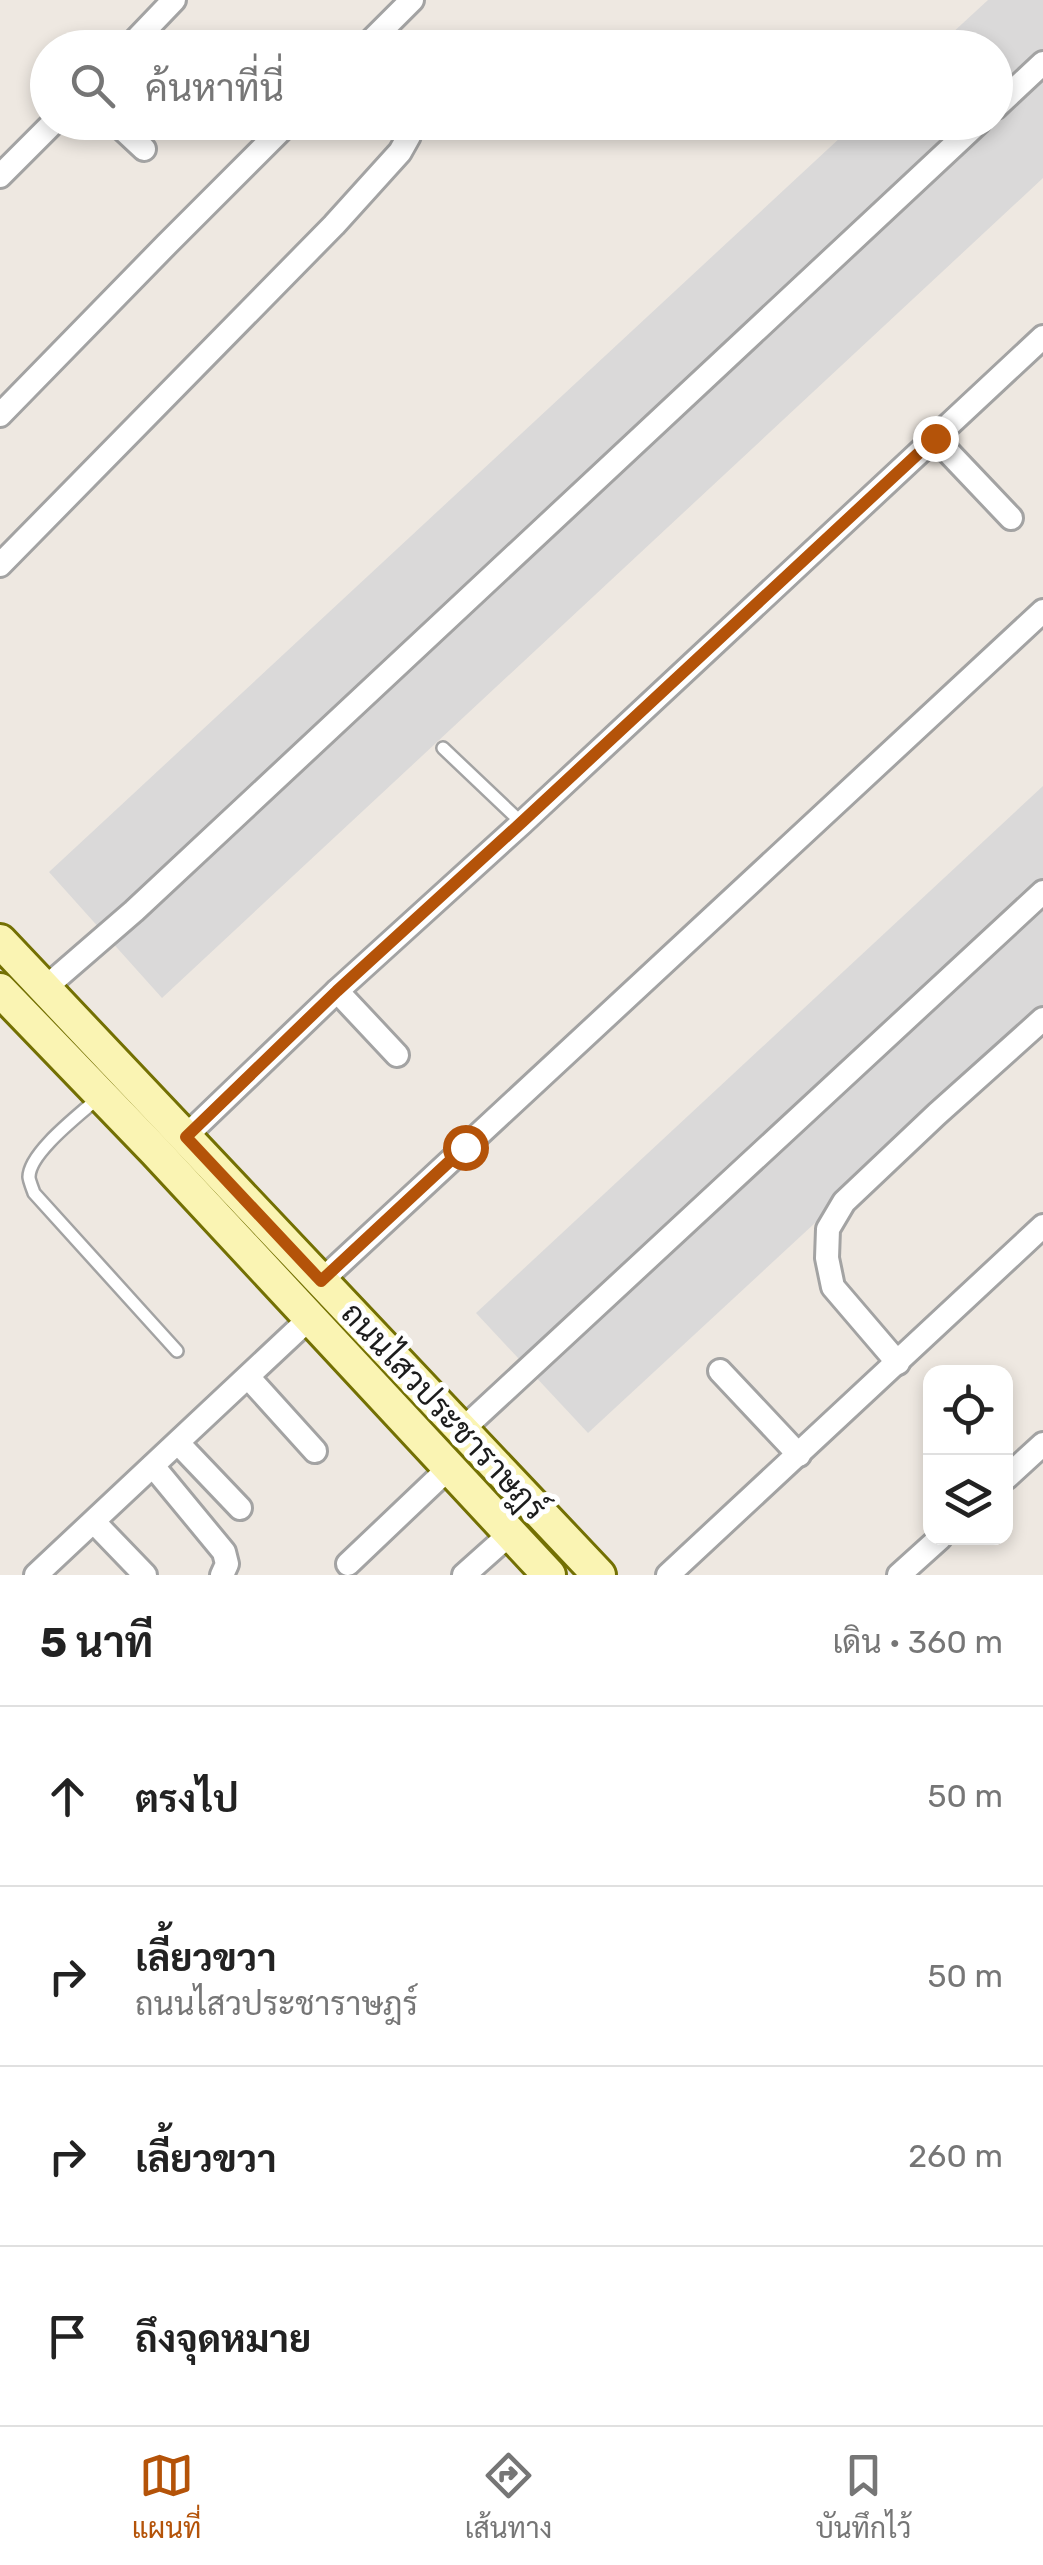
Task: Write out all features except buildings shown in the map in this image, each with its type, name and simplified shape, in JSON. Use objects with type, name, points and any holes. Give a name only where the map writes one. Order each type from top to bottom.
[{"type":"main road","name":"ถนนไสวประชาราษฎร์","points":[[0,941],[599,1575]]},
{"type":"main road","name":"ถนนไสวประชาราษฎร์","points":[[0,990],[549,1575]]},
{"type":"street","points":[[145,30],[174,0]]},
{"type":"street","points":[[382,30],[412,0]]},
{"type":"street","points":[[1013,92],[1043,63]]},
{"type":"street","points":[[0,176],[36,140]]},
{"type":"street","points":[[134,140],[144,150]]},
{"type":"street","points":[[0,415],[271,140]]},
{"type":"street","points":[[0,565],[334,225],[408,140]]},
{"type":"street","points":[[44,988],[134,911],[960,140]]},
{"type":"street","points":[[186,1137],[337,991],[1043,337]]},
{"type":"street","points":[[935,438],[1011,518]]},
{"type":"street","points":[[321,1281],[1043,611]]},
{"type":"street","points":[[462,1430],[1043,892]]},
{"type":"street","points":[[337,991],[397,1055]]},
{"type":"street","points":[[898,1363],[833,1286],[827,1258],[828,1229],[844,1202],[1043,1019]]},
{"type":"street","points":[[668,1575],[1043,1226]]},
{"type":"street","points":[[36,1575],[310,1318]]},
{"type":"street","points":[[720,1371],[799,1456]]},
{"type":"street","points":[[249,1378],[316,1452]]},
{"type":"street","points":[[178,1443],[240,1508]]},
{"type":"street","points":[[1013,1472],[1043,1444]]},
{"type":"street","points":[[153,1466],[224,1552],[227,1564],[222,1575]]},
{"type":"street","points":[[348,1564],[450,1466]]},
{"type":"street","points":[[94,1522],[145,1575]]},
{"type":"street","points":[[464,1575],[511,1533]]},
{"type":"street","points":[[899,1575],[932,1545]]},
{"type":"lane","points":[[444,748],[522,822]]},
{"type":"lane","points":[[100,1095],[41,1152],[29,1178],[34,1193],[177,1351]]},
{"type":"shaded area","points":[[988,0],[1043,0],[1043,178],[162,998],[49,872],[838,140],[1013,140],[1013,30],[955,30]]},
{"type":"shaded area","points":[[1043,786],[1043,1012],[588,1433],[476,1313]]},
{"type":"route","points":[[465,1147],[321,1281],[186,1137],[337,991],[935,438]]}]
